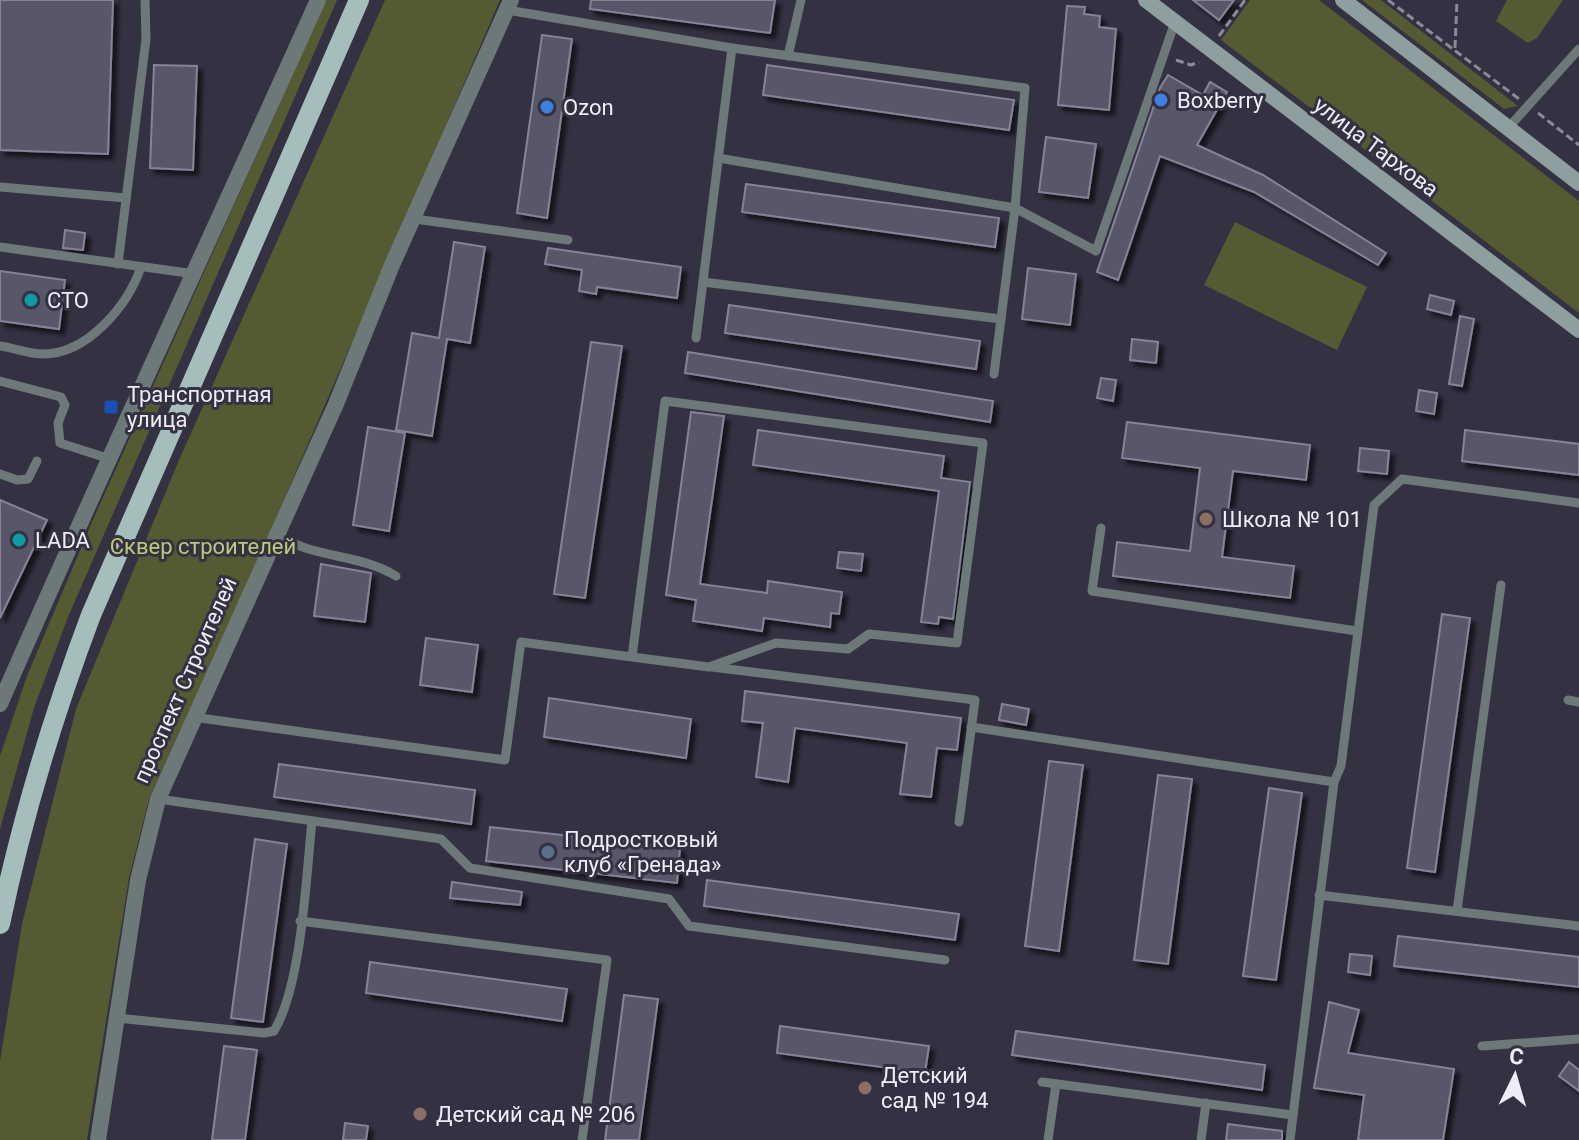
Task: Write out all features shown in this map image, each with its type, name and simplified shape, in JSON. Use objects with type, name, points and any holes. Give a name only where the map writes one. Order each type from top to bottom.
[{"type":"main road","points":[[0,924],[27,806],[56,708],[86,628],[359,0]]},
{"type":"main road","name":"улица Тархова","points":[[1146,0],[1579,330]]},
{"type":"main road","points":[[1343,0],[1579,183]]},
{"type":"street","points":[[0,704],[107,458],[195,274],[318,0]]},
{"type":"street","name":"проспект Строителей","points":[[98,1140],[138,880],[158,799],[509,5]]},
{"type":"lane","points":[[118,264],[144,54],[145,0]]},
{"type":"lane","points":[[788,56],[801,0]]},
{"type":"lane","points":[[509,5],[732,48],[1025,88],[1015,208],[994,374]]},
{"type":"lane","points":[[718,158],[1015,208],[1096,251],[1175,22]]},
{"type":"lane","points":[[696,338],[732,48]]},
{"type":"lane","points":[[1508,128],[1579,49]]},
{"type":"lane","points":[[0,187],[126,198]]},
{"type":"lane","points":[[415,219],[568,240]]},
{"type":"lane","points":[[0,247],[195,274]]},
{"type":"lane","points":[[0,346],[44,354],[71,347],[124,305],[141,267]]},
{"type":"lane","points":[[703,282],[1001,319]]},
{"type":"lane","points":[[0,381],[61,397],[65,405],[58,423],[60,443],[107,458]]},
{"type":"lane","points":[[632,657],[665,401],[983,443],[957,643],[869,634],[848,649],[776,643],[709,667]]},
{"type":"lane","points":[[0,474],[17,480],[28,479],[37,461]]},
{"type":"lane","points":[[1290,1140],[1319,895],[1334,782],[1341,766],[1374,505],[1402,479],[1579,503]]},
{"type":"lane","points":[[1101,528],[1092,591],[1357,631]]},
{"type":"lane","points":[[277,534],[300,548],[379,565],[396,576]]},
{"type":"lane","points":[[1457,911],[1501,585]]},
{"type":"lane","points":[[193,717],[505,760],[521,642],[975,700],[959,822]]},
{"type":"lane","points":[[971,727],[1334,782]]},
{"type":"lane","points":[[158,799],[441,839],[470,868],[669,899],[689,926],[945,960]]},
{"type":"lane","points":[[117,1018],[264,1033],[274,1031],[282,1017],[300,921],[312,821]]},
{"type":"lane","points":[[1319,895],[1579,926]]},
{"type":"lane","points":[[300,921],[607,960],[582,1140]]},
{"type":"lane","points":[[1482,1046],[1579,1039]]},
{"type":"lane","points":[[1042,1082],[1293,1115]]},
{"type":"lane","points":[[1048,1140],[1056,1084]]},
{"type":"lane","points":[[1201,1140],[1206,1103]]},
{"type":"path","points":[[1218,38],[1245,0]]},
{"type":"path","points":[[1388,0],[1579,145]]},
{"type":"path","points":[[1455,50],[1457,0]]},
{"type":"path","points":[[1162,55],[1191,65],[1202,59]]},
{"type":"green space","points":[[326,0],[337,0],[68,617],[34,708],[0,829],[0,756],[27,676],[92,522]]},
{"type":"green space","name":"Cквер cтроителей","points":[[385,0],[500,0],[254,569],[149,799],[129,878],[87,1140],[0,1140],[0,1061],[22,924],[76,709],[179,460]]},
{"type":"green space","points":[[1250,0],[1319,0],[1579,201],[1579,313],[1221,40]]},
{"type":"green space","points":[[1362,0],[1381,0],[1518,106],[1504,109]]},
{"type":"green space","points":[[1507,0],[1563,0],[1537,38],[1528,43],[1496,21]]},
{"type":"green space","points":[[1235,222],[1367,287],[1337,350],[1204,285]]},
{"type":"building","points":[[0,0],[113,0],[108,154],[0,150]]},
{"type":"building","points":[[591,0],[775,0],[770,33],[590,9]]},
{"type":"building","points":[[1193,0],[1234,0],[1219,20]]},
{"type":"building","points":[[1067,6],[1085,7],[1084,14],[1100,16],[1099,27],[1116,29],[1109,110],[1058,105]]},
{"type":"building","points":[[542,35],[572,39],[547,218],[517,213]]},
{"type":"building","points":[[154,65],[197,66],[193,170],[150,168]]},
{"type":"building","points":[[767,65],[1014,100],[1009,130],[763,95]]},
{"type":"building","points":[[1168,75],[1203,95],[1210,82],[1227,92],[1197,145],[1263,175],[1386,253],[1378,265],[1254,192],[1160,156],[1118,280],[1097,272],[1160,88]]},
{"type":"building","points":[[1046,137],[1096,144],[1088,198],[1039,192]]},
{"type":"building","points":[[746,184],[999,218],[995,247],[742,212]]},
{"type":"building","points":[[65,230],[85,233],[83,250],[63,248]]},
{"type":"building","points":[[454,242],[485,247],[470,343],[447,339],[432,436],[396,430],[412,333],[439,338]]},
{"type":"building","points":[[548,248],[681,267],[677,298],[597,287],[596,294],[579,291],[582,270],[545,264]]},
{"type":"building","points":[[1028,268],[1076,274],[1070,325],[1022,319]]},
{"type":"building","name":"СТО","points":[[0,271],[65,280],[59,329],[0,321]]},
{"type":"building","points":[[1430,295],[1454,301],[1451,315],[1427,309]]},
{"type":"building","points":[[729,305],[980,341],[976,369],[725,333]]},
{"type":"building","points":[[1460,316],[1474,319],[1462,386],[1449,384]]},
{"type":"building","points":[[1132,339],[1158,342],[1156,363],[1130,360]]},
{"type":"building","points":[[591,342],[622,346],[585,598],[554,594]]},
{"type":"building","points":[[688,352],[993,401],[990,422],[685,373]]},
{"type":"building","points":[[1101,378],[1116,380],[1113,401],[1097,398]]},
{"type":"building","points":[[1419,390],[1437,393],[1434,414],[1416,411]]},
{"type":"building","points":[[691,412],[724,416],[700,584],[767,593],[768,581],[842,592],[839,614],[831,613],[830,627],[764,618],[762,631],[693,621],[696,600],[666,595]]},
{"type":"building","points":[[1127,422],[1310,445],[1306,480],[1233,471],[1222,557],[1294,566],[1290,598],[1113,576],[1117,542],[1190,551],[1200,468],[1122,458]]},
{"type":"building","points":[[368,427],[405,433],[389,531],[353,525]]},
{"type":"building","points":[[758,430],[944,456],[941,478],[970,482],[953,619],[939,617],[938,624],[921,622],[939,491],[753,465]]},
{"type":"building","points":[[1465,430],[1579,444],[1579,475],[1462,461]]},
{"type":"building","points":[[1360,448],[1389,451],[1387,474],[1358,471]]},
{"type":"building","name":"LADA","points":[[0,500],[47,520],[0,618]]},
{"type":"building","points":[[839,552],[863,554],[861,571],[837,568]]},
{"type":"building","points":[[321,564],[371,573],[365,622],[314,616]]},
{"type":"building","points":[[1442,614],[1470,618],[1435,872],[1407,868]]},
{"type":"building","points":[[426,638],[478,645],[472,692],[420,685]]},
{"type":"building","points":[[745,691],[961,718],[957,750],[937,748],[931,797],[900,794],[907,743],[795,728],[788,782],[756,777],[763,723],[742,721]]},
{"type":"building","points":[[549,698],[691,719],[686,758],[544,737]]},
{"type":"building","points":[[1002,704],[1029,709],[1026,725],[999,720]]},
{"type":"building","points":[[1049,761],[1083,765],[1059,951],[1025,946]]},
{"type":"building","points":[[279,764],[475,790],[471,824],[274,797]]},
{"type":"building","points":[[1158,775],[1192,779],[1168,964],[1134,960]]},
{"type":"building","points":[[1269,788],[1302,793],[1276,980],[1243,976]]},
{"type":"building","points":[[490,827],[680,848],[677,883],[486,861]]},
{"type":"building","points":[[255,839],[287,844],[263,1022],[231,1018]]},
{"type":"building","points":[[707,880],[959,914],[955,940],[704,906]]},
{"type":"building","points":[[452,882],[522,892],[520,905],[450,898]]},
{"type":"building","points":[[1398,936],[1579,957],[1579,987],[1394,966]]},
{"type":"building","points":[[1350,954],[1372,956],[1370,975],[1348,972]]},
{"type":"building","points":[[370,962],[567,989],[562,1021],[366,993]]},
{"type":"building","points":[[624,995],[658,999],[639,1140],[605,1140]]},
{"type":"building","points":[[1329,1002],[1359,1010],[1348,1053],[1454,1069],[1443,1140],[1358,1140],[1364,1095],[1314,1088]]},
{"type":"building","points":[[780,1026],[929,1046],[925,1073],[777,1053]]},
{"type":"building","points":[[1016,1031],[1265,1065],[1262,1090],[1012,1055]]},
{"type":"building","points":[[224,1046],[257,1050],[245,1140],[212,1140]]},
{"type":"building","points":[[1569,1062],[1579,1070],[1579,1091],[1559,1076]]},
{"type":"building","points":[[345,1123],[368,1126],[366,1140],[343,1140]]},
{"type":"building","points":[[1228,1124],[1282,1131],[1282,1140],[1226,1140]]},
{"type":"place","name":"Boxberry","points":[[1161,100]]},
{"type":"place","name":"Ozon","points":[[547,107]]},
{"type":"place","name":"СТО","points":[[31,300]]},
{"type":"place","name":"Транспортная улица","points":[[111,407]]},
{"type":"place","name":"Школа № 101","points":[[1206,519]]},
{"type":"place","name":"LADA","points":[[19,540]]},
{"type":"place","name":"Подростковый клуб «Гренада»","points":[[548,852]]},
{"type":"place","name":"Детский сад № 194","points":[[865,1088]]},
{"type":"place","name":"Детский сад № 206","points":[[420,1114]]}]
